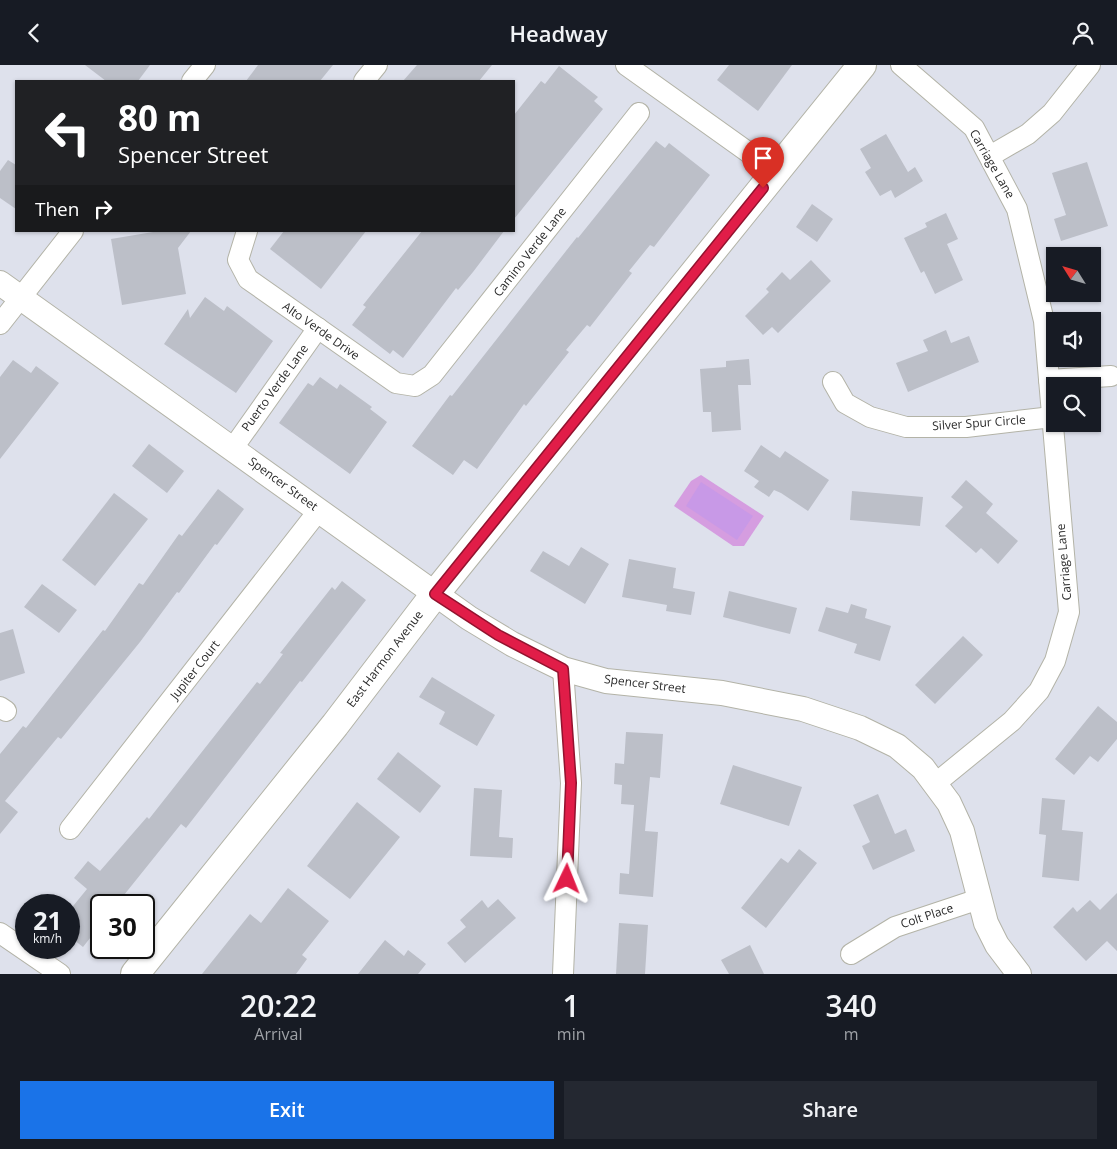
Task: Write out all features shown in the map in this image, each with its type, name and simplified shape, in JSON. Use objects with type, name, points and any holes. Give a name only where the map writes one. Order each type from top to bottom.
[{"type":"main road","name":"East Harmon Avenue","points":[[135,974],[330,731],[435,594],[862,65]]},
{"type":"street","points":[[193,80],[205,65]]},
{"type":"street","points":[[365,80],[377,65]]},
{"type":"street","points":[[626,65],[776,173]]},
{"type":"street","name":"Carriage Lane","points":[[901,65],[974,128],[1017,209],[1044,321],[1049,377]]},
{"type":"street","points":[[990,156],[1028,134],[1052,113],[1090,65]]},
{"type":"street","name":"Camino Verde Lane","points":[[415,386],[432,375],[639,113]]},
{"type":"street","points":[[0,324],[72,232]]},
{"type":"street","name":"Alto Verde Drive","points":[[247,232],[238,261],[248,279],[396,383],[415,386]]},
{"type":"street","name":"Spencer Street","points":[[0,283],[435,594],[498,635],[563,669],[606,681],[722,693],[803,709],[860,728],[890,742],[910,756],[936,783],[949,803],[962,831],[986,923],[997,945],[1019,974]]},
{"type":"street","name":"Puerto Verde Lane","points":[[232,448],[318,328]]},
{"type":"street","points":[[1090,377],[1111,376]]},
{"type":"street","name":"Silver Spur Circle","points":[[833,382],[845,403],[870,417],[906,427],[966,427],[1046,418]]},
{"type":"street","name":"Carriage Lane","points":[[936,783],[1012,721],[1039,691],[1055,661],[1068,612],[1053,432]]},
{"type":"street","name":"Jupiter Court","points":[[70,829],[319,510]]},
{"type":"street","points":[[563,669],[571,783],[563,974]]},
{"type":"street","name":"Colt Place","points":[[852,954],[895,927],[979,899]]},
{"type":"street","points":[[0,933],[60,974]]},
{"type":"shaded area","points":[[701,475],[764,516],[744,546],[733,546],[674,506],[691,481]]},
{"type":"shaded area","points":[[701,482],[753,516],[737,540],[686,506]]},
{"type":"building","points":[[85,65],[150,65],[139,80],[105,80]]},
{"type":"building","points":[[258,65],[333,65],[321,80],[247,80]]},
{"type":"building","points":[[417,65],[492,65],[480,80],[404,80]]},
{"type":"building","points":[[729,65],[792,65],[758,111],[717,80]]},
{"type":"building","points":[[559,66],[598,97],[594,101],[603,109],[515,218],[515,114],[541,81],[545,84]]},
{"type":"building","points":[[886,134],[908,172],[915,167],[923,181],[895,198],[891,190],[880,196],[865,172],[871,168],[860,149]]},
{"type":"building","points":[[656,141],[665,148],[669,143],[710,175],[654,247],[650,245],[629,271],[632,273],[590,327],[587,325],[566,350],[569,352],[526,406],[524,404],[477,469],[464,460],[453,475],[412,446],[450,395],[452,396],[577,237]]},
{"type":"building","points":[[8,160],[15,164],[15,208],[0,198],[0,171]]},
{"type":"building","points":[[1087,162],[1108,226],[1061,241],[1054,219],[1066,215],[1052,173]]},
{"type":"building","points":[[812,204],[833,219],[817,242],[796,227]]},
{"type":"building","points":[[946,213],[958,239],[947,244],[963,280],[935,294],[924,271],[921,273],[904,238],[927,227],[925,223]]},
{"type":"building","points":[[153,232],[190,232],[178,248],[186,294],[122,305],[111,239]]},
{"type":"building","points":[[283,232],[365,232],[321,289],[270,249]]},
{"type":"building","points":[[421,232],[503,232],[458,290],[456,288],[403,358],[393,350],[390,354],[352,325],[366,307],[363,305]]},
{"type":"building","points":[[811,260],[831,281],[778,333],[772,327],[763,335],[745,316],[769,292],[766,289],[782,272],[790,280]]},
{"type":"building","points":[[205,297],[224,311],[227,306],[273,341],[236,393],[164,344],[188,309],[190,318]]},
{"type":"building","points":[[946,330],[951,343],[969,336],[979,362],[908,392],[896,363],[928,351],[923,340]]},
{"type":"building","points":[[749,359],[751,385],[738,385],[741,430],[712,432],[711,412],[703,412],[700,369],[726,367],[726,361]]},
{"type":"building","points":[[13,360],[31,373],[36,366],[59,383],[0,459],[0,377]]},
{"type":"building","points":[[320,377],[337,389],[340,384],[372,407],[370,409],[387,422],[350,474],[279,423],[308,383],[313,386]]},
{"type":"building","points":[[149,444],[184,471],[167,493],[132,466]]},
{"type":"building","points":[[761,445],[780,458],[785,451],[829,480],[808,511],[781,493],[774,490],[769,497],[754,487],[759,481],[744,471]]},
{"type":"building","points":[[966,480],[993,504],[986,513],[1018,541],[998,564],[981,548],[976,553],[945,526],[963,507],[951,497]]},
{"type":"building","points":[[218,489],[244,509],[61,739],[58,737],[5,801],[18,812],[0,834],[0,754],[23,726],[26,728],[103,630],[105,631],[139,583],[143,585],[179,534],[182,536]]},
{"type":"building","points":[[852,491],[923,497],[920,526],[850,520]]},
{"type":"building","points":[[114,493],[148,519],[95,586],[62,560]]},
{"type":"building","points":[[581,547],[609,564],[585,604],[530,571],[543,551],[569,566]]},
{"type":"building","points":[[629,559],[676,568],[673,588],[695,592],[691,615],[666,611],[667,605],[622,597]]},
{"type":"building","points":[[342,581],[366,600],[302,682],[300,681],[186,828],[181,824],[125,894],[90,894],[90,938],[83,947],[80,945],[80,898],[87,889],[74,878],[88,861],[100,871],[147,817],[149,819],[257,682],[260,684],[283,654],[280,653],[332,587],[335,590]]},
{"type":"building","points":[[42,584],[77,610],[59,633],[24,607]]},
{"type":"building","points":[[729,591],[797,608],[790,634],[723,617]]},
{"type":"building","points":[[851,604],[867,609],[865,618],[891,626],[880,661],[854,653],[857,644],[818,631],[826,607],[848,613]]},
{"type":"building","points":[[13,629],[25,673],[0,681],[0,633]]},
{"type":"building","points":[[963,636],[983,655],[935,704],[915,685]]},
{"type":"building","points":[[432,677],[495,715],[477,746],[439,724],[445,712],[419,697]]},
{"type":"building","points":[[1098,706],[1117,722],[1117,739],[1098,762],[1090,756],[1074,775],[1055,759]]},
{"type":"building","points":[[626,732],[663,734],[660,778],[650,777],[645,831],[658,832],[653,897],[619,894],[620,873],[629,874],[634,805],[621,804],[622,785],[614,784],[615,763],[624,764]]},
{"type":"building","points":[[398,752],[441,786],[420,813],[377,779]]},
{"type":"building","points":[[733,765],[802,787],[789,826],[720,804]]},
{"type":"building","points":[[474,788],[502,790],[499,837],[513,838],[512,858],[470,856]]},
{"type":"building","points":[[878,794],[895,834],[906,829],[915,851],[873,870],[862,846],[870,842],[853,805]]},
{"type":"building","points":[[1042,798],[1065,800],[1062,830],[1083,832],[1079,881],[1042,877],[1046,835],[1039,834]]},
{"type":"building","points":[[357,802],[400,837],[350,899],[307,866]]},
{"type":"building","points":[[799,849],[817,863],[766,928],[741,908],[781,858],[788,863]]},
{"type":"building","points":[[288,888],[329,921],[302,955],[307,959],[296,974],[202,974],[250,914],[261,923]]},
{"type":"building","points":[[1117,893],[1117,951],[1107,941],[1086,961],[1053,927],[1073,907],[1077,912],[1090,900],[1100,910]]},
{"type":"building","points":[[498,899],[516,918],[465,963],[447,943],[466,927],[460,920],[482,900],[488,908]]},
{"type":"building","points":[[619,923],[648,925],[645,974],[616,974]]},
{"type":"building","points":[[385,940],[404,956],[408,950],[426,964],[418,974],[358,974]]},
{"type":"building","points":[[750,945],[764,974],[729,974],[721,960]]},
{"type":"route","points":[[567,879],[571,783],[563,669],[512,644],[469,618],[435,594],[763,188]]}]
